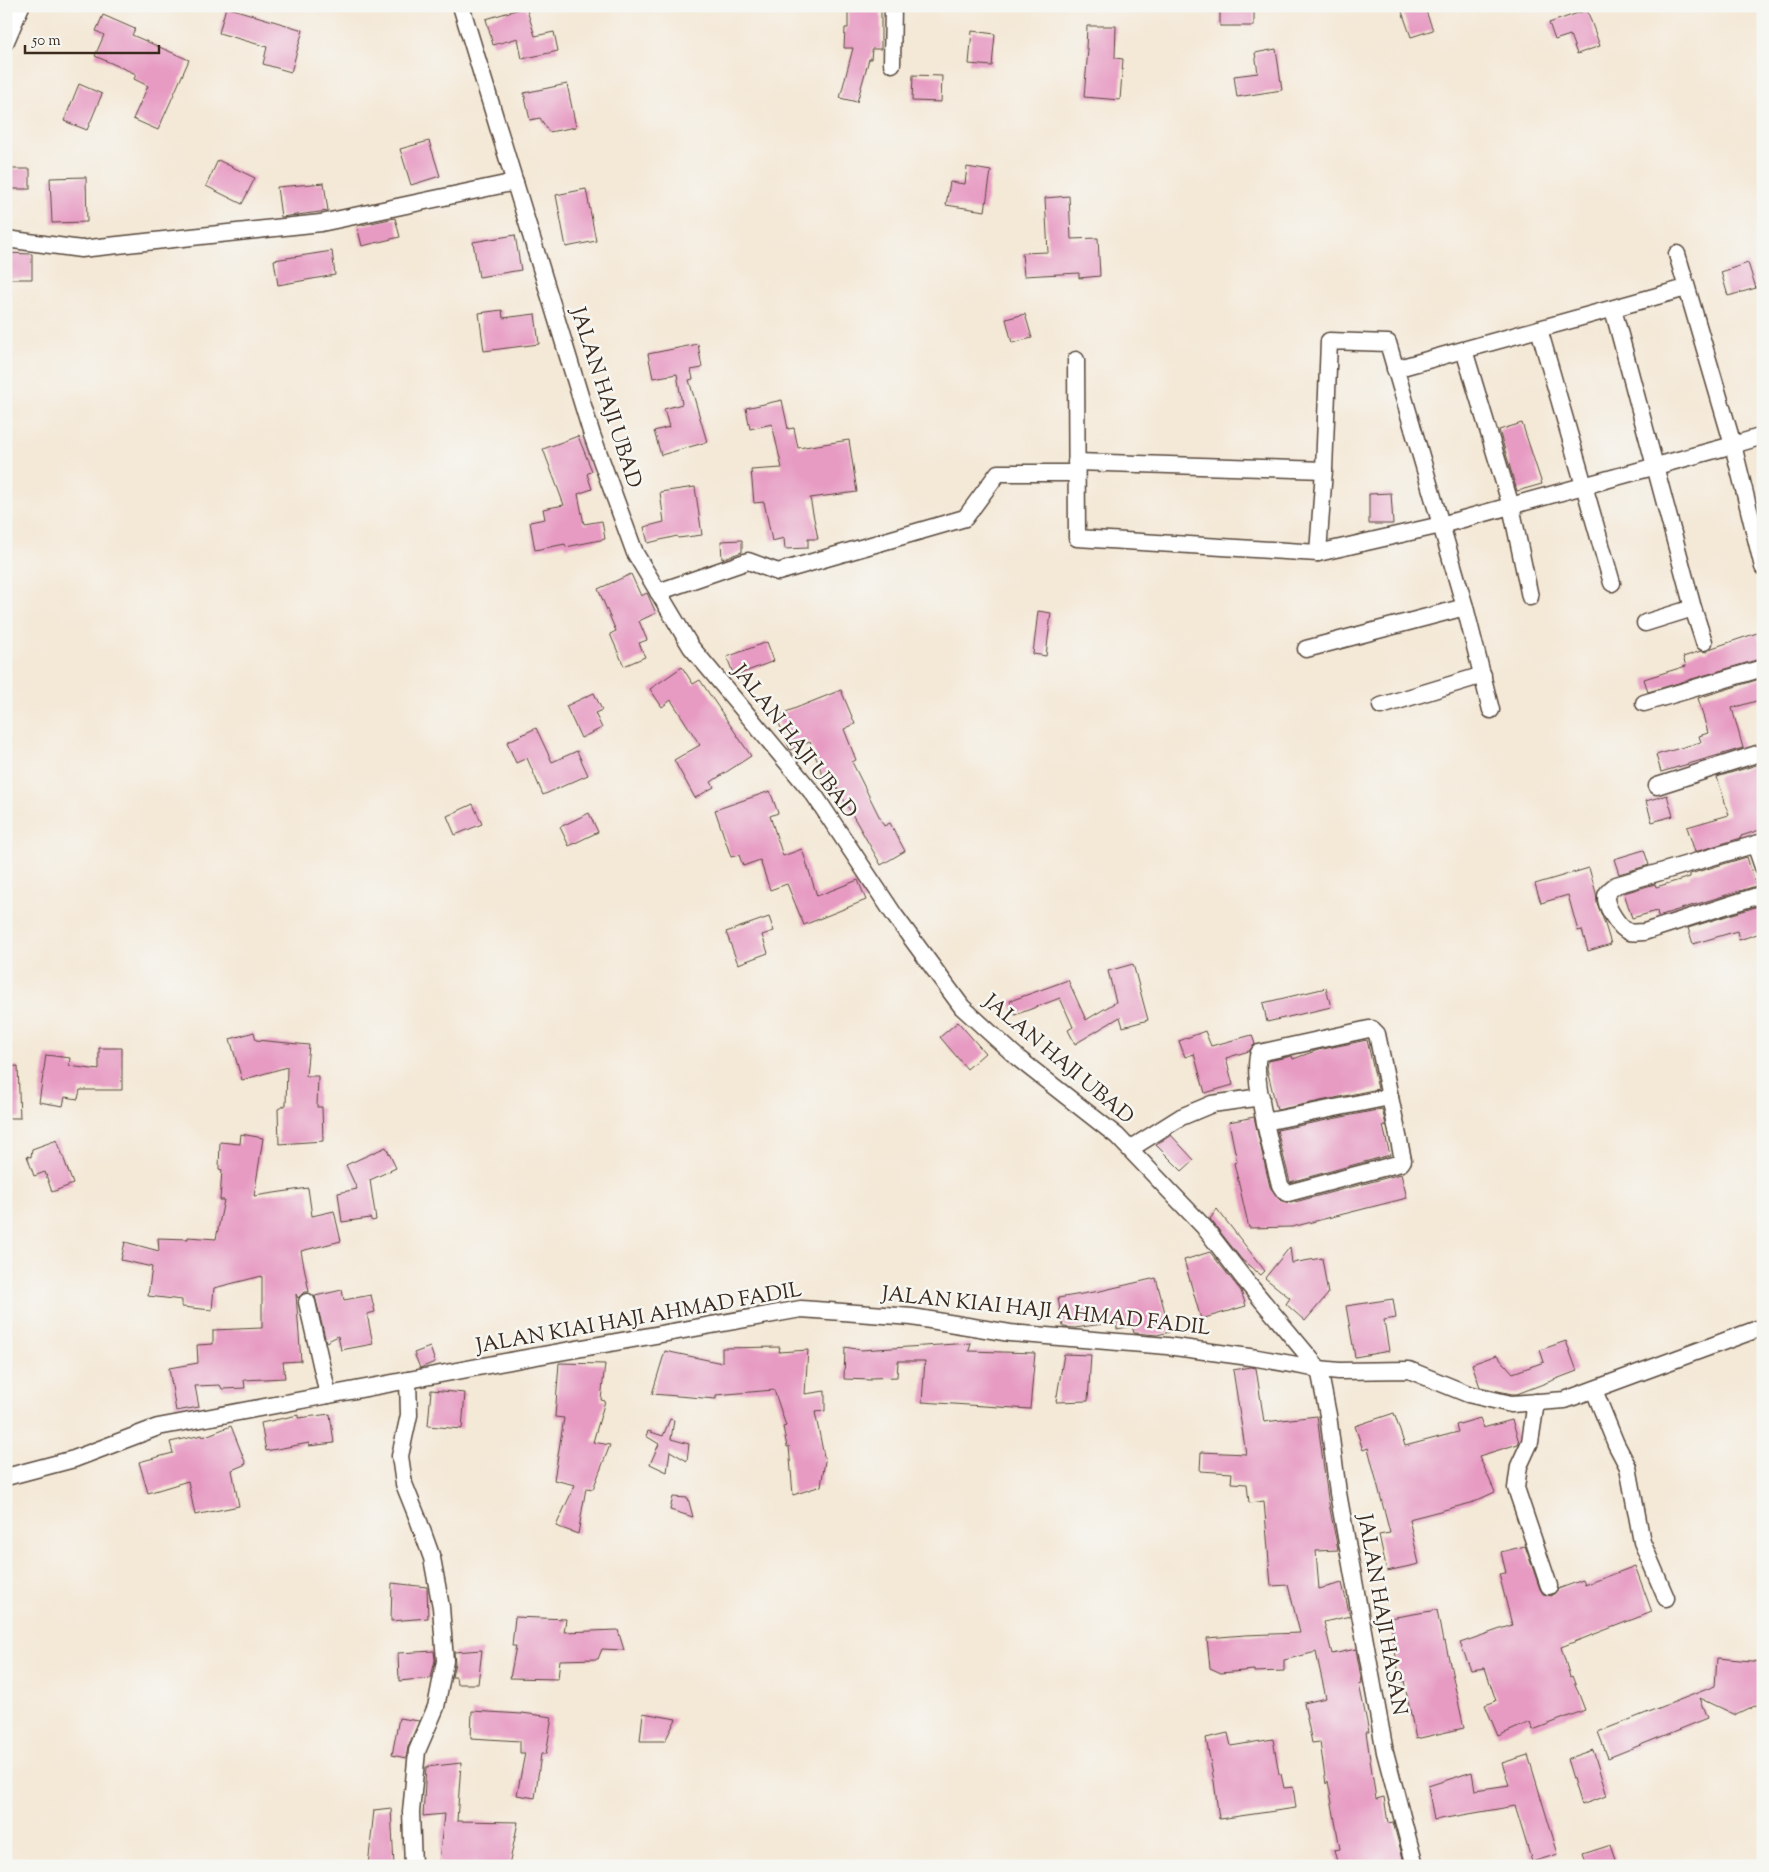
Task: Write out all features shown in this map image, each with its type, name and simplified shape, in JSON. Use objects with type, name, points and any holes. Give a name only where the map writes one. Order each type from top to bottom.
[{"type":"street","points":[[6,41],[21,6]]},
{"type":"street","name":"JALAN HAJI UBAD","points":[[461,6],[592,435],[635,553],[692,647],[815,796],[895,916],[962,1007],[1019,1059],[1117,1136],[1130,1149],[1204,1227],[1244,1280],[1319,1369]]},
{"type":"street","points":[[892,64],[893,6]]},
{"type":"street","points":[[6,239],[81,249],[320,224],[515,182]]},
{"type":"street","points":[[1677,254],[1734,445],[1763,567]]},
{"type":"street","points":[[1395,369],[1686,288]]},
{"type":"street","points":[[1613,309],[1693,608],[1704,642]]},
{"type":"street","points":[[1539,329],[1612,583]]},
{"type":"street","points":[[1318,553],[1324,470],[1329,341],[1388,343],[1465,607],[1491,710]]},
{"type":"street","points":[[1464,350],[1510,506],[1530,597]]},
{"type":"street","points":[[1076,360],[1077,538],[1318,553],[1441,525],[1763,436]]},
{"type":"street","points":[[658,592],[748,561],[778,572],[965,518],[998,473],[1076,468],[1324,470]]},
{"type":"street","points":[[1306,649],[1465,607]]},
{"type":"street","points":[[1645,622],[1693,608]]},
{"type":"street","points":[[1644,703],[1763,668]]},
{"type":"street","points":[[1381,706],[1483,675]]},
{"type":"street","points":[[1657,786],[1763,752]]},
{"type":"street","points":[[1763,866],[1759,843],[1616,885],[1609,891],[1606,897],[1608,906],[1620,927],[1630,932],[1644,932],[1763,894]]},
{"type":"street","points":[[1372,1029],[1377,1034],[1404,1157],[1401,1163],[1288,1193],[1280,1185],[1260,1097],[1257,1061],[1259,1053],[1372,1029]]},
{"type":"street","points":[[1130,1149],[1181,1117],[1212,1104],[1260,1097]]},
{"type":"street","points":[[1265,1122],[1390,1097]]},
{"type":"street","points":[[307,1302],[328,1395]]},
{"type":"street","name":"JALAN KIAI HAJI AHMAD FADIL","points":[[6,1477],[74,1459],[158,1427],[801,1309],[912,1317],[1010,1333],[1167,1346],[1319,1369],[1339,1371],[1409,1370],[1468,1394],[1511,1404],[1565,1400],[1763,1328]]},
{"type":"street","name":"JALAN HAJI HASAN","points":[[1319,1369],[1328,1415],[1338,1493],[1385,1752],[1415,1866]]},
{"type":"street","points":[[408,1380],[408,1415],[400,1456],[404,1484],[432,1558],[441,1607],[445,1661],[436,1707],[417,1751],[411,1812],[413,1866]]},
{"type":"street","points":[[1594,1390],[1628,1468],[1642,1542],[1666,1598]]},
{"type":"street","points":[[1536,1402],[1530,1442],[1519,1466],[1516,1488],[1549,1586]]},
{"type":"building","points":[[848,6],[881,6],[881,49],[872,49],[871,59],[869,59],[857,102],[840,98],[853,48],[844,48],[845,28],[848,28]]},
{"type":"building","points":[[1220,6],[1254,6],[1254,26],[1220,26]]},
{"type":"building","points":[[1400,6],[1424,6],[1433,30],[1411,37]]},
{"type":"building","points":[[226,7],[303,30],[291,72],[263,64],[267,47],[219,33]]},
{"type":"building","points":[[526,7],[535,36],[554,32],[558,51],[522,59],[518,38],[493,45],[486,19]]},
{"type":"building","points":[[1587,10],[1600,46],[1577,54],[1570,35],[1555,40],[1549,23]]},
{"type":"building","points":[[103,15],[135,29],[132,35],[189,60],[158,130],[133,119],[148,86],[134,79],[136,74],[95,56],[104,35],[96,31]]},
{"type":"building","points":[[1087,26],[1116,26],[1115,58],[1123,59],[1120,100],[1084,97],[1088,49],[1086,49]]},
{"type":"building","points":[[972,31],[995,34],[992,66],[969,64]]},
{"type":"building","points":[[1276,49],[1282,90],[1237,97],[1234,76],[1258,73],[1255,53]]},
{"type":"building","points":[[913,75],[942,76],[941,102],[912,101]]},
{"type":"building","points":[[79,84],[102,94],[87,130],[64,121]]},
{"type":"building","points":[[567,84],[576,127],[549,132],[540,118],[530,120],[524,93]]},
{"type":"building","points":[[429,141],[440,176],[411,185],[400,149]]},
{"type":"building","points":[[218,160],[255,178],[242,204],[206,186]]},
{"type":"building","points":[[967,167],[991,171],[985,211],[946,205],[950,182],[965,184]]},
{"type":"building","points":[[6,169],[30,169],[30,189],[6,189]]},
{"type":"building","points":[[86,177],[87,222],[52,223],[50,178]]},
{"type":"building","points":[[324,183],[328,211],[281,217],[277,187]]},
{"type":"building","points":[[586,189],[596,241],[566,247],[556,195]]},
{"type":"building","points":[[1069,196],[1071,239],[1098,238],[1100,276],[1079,278],[1079,273],[1024,276],[1022,253],[1048,252],[1045,198]]},
{"type":"building","points":[[395,218],[400,237],[362,246],[357,226]]},
{"type":"building","points":[[515,235],[521,270],[479,277],[473,242]]},
{"type":"building","points":[[332,251],[335,275],[278,285],[274,260]]},
{"type":"building","points":[[6,253],[32,254],[32,279],[6,279]]},
{"type":"building","points":[[1748,263],[1756,288],[1728,296],[1721,272]]},
{"type":"building","points":[[502,310],[503,318],[535,314],[539,344],[484,351],[479,313]]},
{"type":"building","points":[[1025,314],[1032,338],[1012,343],[1006,319]]},
{"type":"building","points":[[698,344],[702,368],[691,370],[693,379],[689,380],[707,442],[661,455],[654,431],[669,427],[664,409],[682,404],[677,374],[653,378],[648,354]]},
{"type":"building","points":[[782,400],[788,429],[794,428],[798,448],[849,440],[857,492],[810,498],[818,539],[808,539],[808,548],[785,549],[784,538],[772,541],[764,502],[754,503],[751,470],[782,468],[772,424],[750,429],[746,408]]},
{"type":"building","points":[[1522,423],[1542,484],[1517,491],[1499,430]]},
{"type":"building","points":[[578,436],[592,471],[587,474],[592,489],[578,494],[584,524],[602,521],[605,539],[566,547],[565,544],[535,550],[530,522],[545,519],[543,509],[564,505],[543,449]]},
{"type":"building","points":[[695,487],[702,535],[678,538],[677,536],[648,543],[644,527],[664,522],[660,492]]},
{"type":"building","points":[[1391,493],[1393,524],[1369,524],[1369,494]]},
{"type":"building","points":[[742,540],[742,552],[722,559],[721,541]]},
{"type":"building","points":[[631,574],[641,596],[647,593],[656,613],[639,621],[647,640],[639,643],[645,657],[624,666],[610,634],[616,631],[598,589]]},
{"type":"building","points":[[1038,611],[1051,613],[1046,656],[1033,654]]},
{"type":"building","points":[[1757,633],[1763,651],[1763,658],[1648,692],[1644,679],[1686,666],[1683,657],[1701,651],[1707,652],[1712,648]]},
{"type":"building","points":[[767,642],[774,661],[734,676],[727,657]]},
{"type":"building","points":[[682,667],[693,684],[700,680],[751,756],[711,782],[714,787],[695,798],[674,760],[700,745],[671,700],[662,707],[650,689]]},
{"type":"building","points":[[1763,678],[1763,699],[1732,708],[1743,748],[1661,772],[1656,755],[1701,742],[1699,736],[1708,733],[1698,698]]},
{"type":"building","points":[[841,690],[855,724],[844,729],[856,760],[852,762],[884,826],[890,823],[905,851],[881,865],[836,786],[831,788],[822,773],[810,742],[790,750],[776,716]]},
{"type":"building","points":[[594,693],[602,710],[595,713],[602,728],[581,738],[566,706]]},
{"type":"building","points":[[536,728],[552,762],[577,751],[588,775],[543,795],[527,758],[516,763],[507,742]]},
{"type":"building","points":[[1763,763],[1763,829],[1695,852],[1687,827],[1729,815],[1717,777]]},
{"type":"building","points":[[770,791],[778,813],[770,816],[783,856],[802,849],[817,896],[858,880],[866,900],[804,925],[787,884],[770,890],[760,860],[743,866],[739,855],[731,857],[715,810]]},
{"type":"building","points":[[1667,795],[1673,816],[1652,822],[1646,801]]},
{"type":"building","points":[[473,804],[482,824],[455,835],[447,816]]},
{"type":"building","points":[[589,813],[598,832],[569,846],[560,827]]},
{"type":"building","points":[[1644,850],[1649,865],[1619,874],[1614,859]]},
{"type":"building","points":[[1747,857],[1756,886],[1658,916],[1657,911],[1632,918],[1624,893],[1655,884],[1656,887],[1690,877],[1690,874]]},
{"type":"building","points":[[1589,868],[1597,903],[1611,944],[1588,951],[1582,930],[1578,931],[1568,895],[1541,903],[1535,884]]},
{"type":"building","points":[[1762,905],[1763,932],[1739,940],[1737,931],[1693,944],[1688,928]]},
{"type":"building","points":[[769,917],[774,931],[762,935],[768,953],[738,964],[726,932]]},
{"type":"building","points":[[1133,964],[1148,1020],[1123,1027],[1120,1017],[1075,1044],[1068,1030],[1073,1027],[1060,998],[1015,1015],[1010,1001],[1068,980],[1086,1020],[1116,1002],[1108,971]]},
{"type":"building","points":[[1326,988],[1331,1007],[1267,1022],[1263,1003]]},
{"type":"building","points":[[958,1022],[985,1053],[967,1069],[940,1037]]},
{"type":"building","points":[[1205,1031],[1211,1046],[1252,1035],[1255,1044],[1249,1051],[1226,1058],[1233,1085],[1205,1093],[1194,1054],[1185,1057],[1179,1041]]},
{"type":"building","points":[[254,1032],[256,1040],[309,1045],[306,1076],[318,1076],[317,1107],[322,1107],[323,1141],[279,1144],[278,1109],[286,1105],[287,1067],[242,1080],[230,1039]]},
{"type":"building","points":[[1367,1040],[1378,1089],[1277,1110],[1267,1069],[1268,1061],[1292,1056],[1293,1059],[1318,1050]]},
{"type":"building","points":[[99,1048],[122,1048],[122,1090],[80,1090],[78,1099],[65,1097],[63,1106],[39,1102],[46,1055],[70,1058],[69,1066],[99,1070]]},
{"type":"building","points":[[18,1066],[20,1118],[6,1118],[6,1067]]},
{"type":"building","points":[[1382,1109],[1386,1125],[1383,1126],[1390,1155],[1290,1182],[1277,1130]]},
{"type":"building","points":[[1254,1117],[1270,1187],[1280,1200],[1291,1203],[1401,1174],[1407,1198],[1292,1227],[1249,1228],[1234,1163],[1237,1162],[1229,1122]]},
{"type":"building","points":[[241,1134],[263,1138],[254,1196],[308,1188],[312,1216],[334,1211],[341,1241],[301,1251],[309,1292],[304,1292],[298,1298],[296,1294],[301,1361],[283,1362],[285,1378],[244,1380],[245,1388],[222,1389],[220,1385],[195,1386],[199,1407],[176,1411],[169,1368],[198,1363],[197,1345],[213,1344],[213,1330],[262,1328],[262,1276],[214,1288],[212,1310],[182,1307],[182,1300],[148,1296],[152,1267],[121,1260],[125,1242],[159,1251],[158,1238],[188,1239],[188,1237],[216,1239],[224,1200],[220,1200],[222,1170],[219,1169],[220,1142],[240,1144]]},
{"type":"building","points":[[1171,1135],[1194,1160],[1182,1171],[1156,1145]]},
{"type":"building","points":[[57,1140],[73,1184],[52,1192],[45,1172],[34,1176],[27,1156],[31,1157],[32,1149]]},
{"type":"building","points":[[386,1147],[396,1168],[370,1180],[376,1220],[372,1221],[370,1218],[342,1222],[338,1193],[357,1189],[346,1165]]},
{"type":"building","points":[[1217,1209],[1265,1271],[1261,1275],[1242,1260],[1210,1219]]},
{"type":"building","points":[[1290,1247],[1292,1263],[1322,1258],[1328,1294],[1305,1321],[1286,1304],[1290,1298],[1265,1278]]},
{"type":"building","points":[[1210,1252],[1241,1291],[1246,1306],[1201,1319],[1184,1260]]},
{"type":"building","points":[[1156,1278],[1170,1332],[1157,1335],[1134,1333],[1132,1326],[1117,1329],[1116,1322],[1075,1328],[1063,1327],[1058,1298],[1100,1291]]},
{"type":"building","points":[[342,1290],[344,1300],[371,1295],[375,1312],[367,1314],[373,1344],[341,1350],[338,1336],[326,1342],[315,1296]]},
{"type":"building","points":[[1393,1299],[1396,1318],[1384,1320],[1389,1351],[1355,1357],[1346,1306]]},
{"type":"building","points":[[1566,1341],[1577,1371],[1517,1394],[1480,1387],[1472,1364],[1497,1355],[1513,1373],[1544,1362],[1540,1350]]},
{"type":"building","points":[[971,1343],[969,1351],[1035,1353],[1030,1409],[922,1402],[925,1361],[898,1361],[897,1377],[871,1378],[871,1380],[844,1379],[845,1347],[861,1350]]},
{"type":"building","points":[[430,1347],[435,1362],[420,1368],[414,1353]]},
{"type":"building","points":[[780,1347],[779,1352],[808,1350],[805,1394],[825,1391],[825,1411],[815,1412],[825,1461],[821,1486],[793,1495],[789,1446],[787,1447],[783,1427],[786,1426],[774,1390],[716,1395],[716,1399],[652,1394],[665,1351],[722,1363],[722,1348]]},
{"type":"building","points":[[1064,1354],[1091,1355],[1088,1401],[1056,1402]]},
{"type":"building","points":[[559,1363],[605,1364],[601,1400],[605,1401],[593,1442],[610,1445],[593,1489],[586,1488],[578,1534],[556,1526],[575,1485],[554,1480],[564,1418],[555,1417]]},
{"type":"building","points":[[1256,1368],[1264,1422],[1317,1416],[1328,1499],[1338,1550],[1316,1551],[1319,1589],[1342,1583],[1350,1616],[1324,1622],[1332,1654],[1356,1649],[1362,1683],[1359,1684],[1369,1732],[1366,1732],[1376,1799],[1384,1797],[1388,1823],[1393,1822],[1405,1866],[1338,1866],[1334,1850],[1340,1849],[1328,1781],[1326,1784],[1320,1742],[1312,1743],[1304,1703],[1326,1698],[1316,1652],[1284,1660],[1284,1671],[1254,1672],[1254,1670],[1221,1673],[1210,1668],[1207,1638],[1300,1633],[1288,1585],[1271,1586],[1264,1501],[1249,1503],[1247,1484],[1231,1483],[1232,1473],[1200,1471],[1201,1452],[1246,1454],[1233,1370]]},
{"type":"building","points":[[431,1390],[465,1393],[462,1429],[428,1426]]},
{"type":"building","points":[[1394,1413],[1405,1446],[1458,1432],[1456,1425],[1480,1418],[1483,1428],[1512,1420],[1519,1442],[1518,1444],[1479,1456],[1495,1492],[1471,1503],[1409,1519],[1419,1564],[1387,1571],[1379,1535],[1390,1533],[1368,1448],[1363,1450],[1355,1426]]},
{"type":"building","points":[[330,1414],[334,1443],[309,1446],[309,1443],[266,1451],[261,1423],[298,1415],[298,1418]]},
{"type":"building","points":[[670,1419],[674,1420],[671,1439],[689,1444],[687,1461],[670,1451],[667,1472],[650,1464],[659,1444],[646,1436],[648,1431],[663,1436]]},
{"type":"building","points":[[231,1426],[246,1464],[232,1470],[239,1506],[195,1515],[188,1481],[148,1493],[139,1462],[173,1453],[170,1442],[202,1435],[203,1437]]},
{"type":"building","points":[[673,1497],[688,1498],[693,1517],[670,1510]]},
{"type":"building","points":[[1525,1546],[1543,1594],[1552,1596],[1558,1589],[1583,1580],[1585,1585],[1635,1566],[1652,1612],[1561,1647],[1570,1677],[1572,1676],[1585,1710],[1533,1730],[1530,1722],[1498,1736],[1485,1705],[1496,1701],[1485,1668],[1471,1670],[1460,1643],[1512,1625],[1499,1574],[1506,1573],[1501,1552]]},
{"type":"building","points":[[392,1583],[427,1587],[428,1618],[391,1621]]},
{"type":"building","points":[[1437,1610],[1464,1728],[1416,1739],[1404,1681],[1400,1682],[1390,1618]]},
{"type":"building","points":[[515,1617],[566,1619],[564,1632],[618,1630],[624,1650],[602,1649],[598,1659],[560,1660],[558,1679],[510,1678],[516,1646],[512,1646]]},
{"type":"building","points":[[482,1650],[478,1684],[457,1684],[456,1677],[452,1677],[455,1663],[454,1652]]},
{"type":"building","points":[[434,1651],[435,1660],[431,1678],[399,1681],[398,1653]]},
{"type":"building","points":[[1717,1658],[1763,1662],[1763,1702],[1736,1715],[1700,1698],[1708,1718],[1608,1758],[1598,1732],[1715,1686]]},
{"type":"building","points":[[472,1711],[522,1713],[552,1717],[546,1754],[541,1754],[535,1798],[517,1795],[525,1753],[520,1753],[520,1741],[471,1738]]},
{"type":"building","points":[[643,1713],[676,1719],[665,1741],[640,1741]]},
{"type":"building","points":[[399,1718],[419,1721],[408,1747],[406,1758],[392,1755]]},
{"type":"building","points":[[1228,1733],[1231,1746],[1273,1739],[1279,1774],[1281,1774],[1284,1788],[1293,1787],[1296,1808],[1219,1819],[1206,1738]]},
{"type":"building","points":[[1593,1750],[1607,1796],[1581,1805],[1567,1759]]},
{"type":"building","points":[[1528,1755],[1558,1854],[1532,1862],[1515,1806],[1434,1820],[1428,1786],[1472,1772],[1475,1790],[1509,1785],[1502,1763]]},
{"type":"building","points":[[461,1763],[457,1821],[518,1822],[509,1866],[443,1866],[443,1862],[439,1862],[444,1814],[423,1816],[426,1767]]},
{"type":"building","points":[[391,1808],[394,1866],[368,1866],[374,1810]]},
{"type":"building","points":[[1611,1845],[1618,1866],[1587,1866],[1583,1854]]}]
